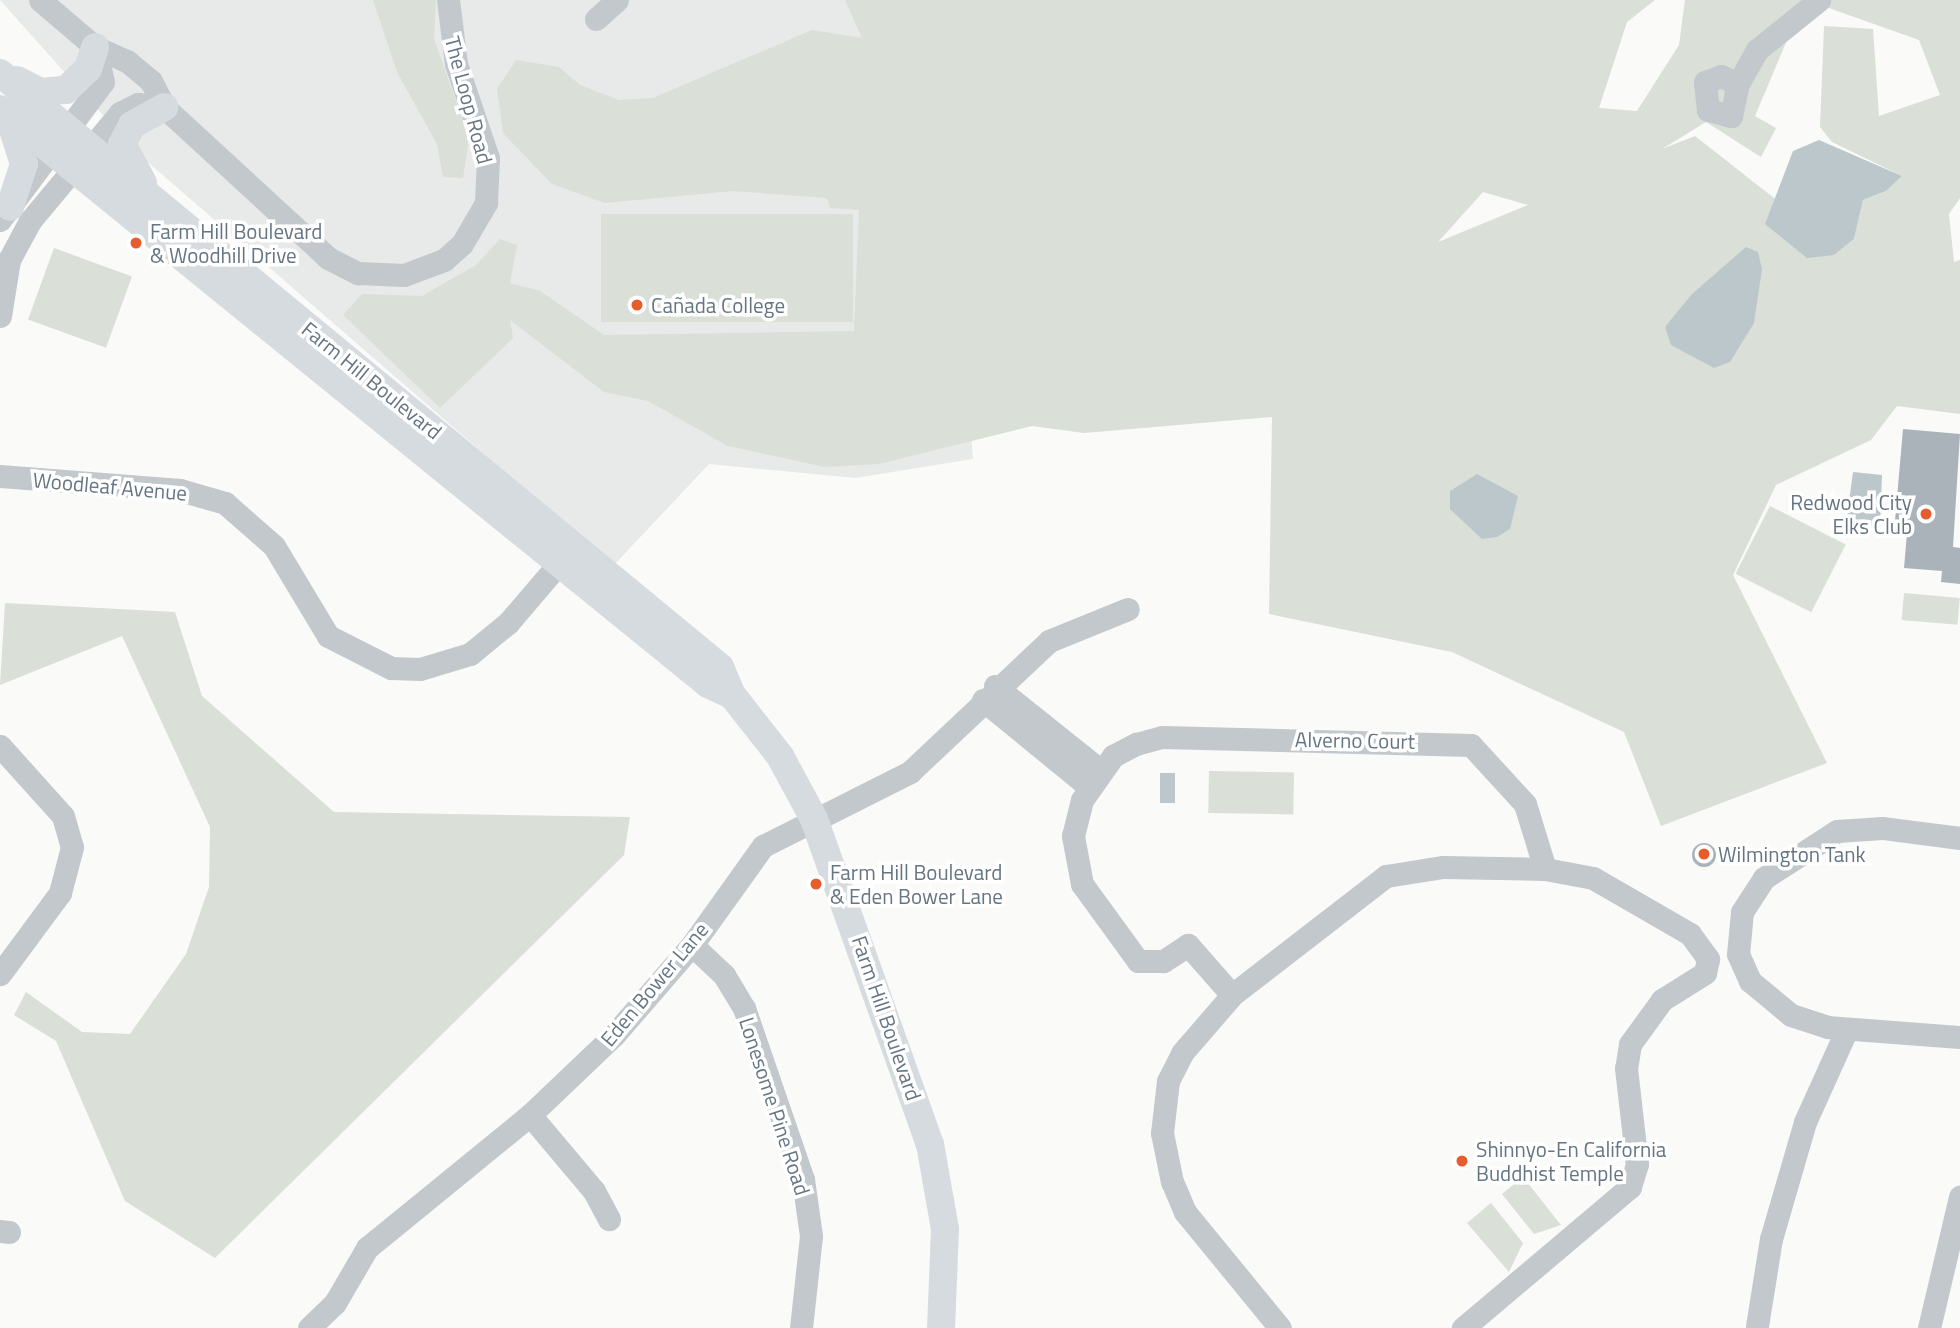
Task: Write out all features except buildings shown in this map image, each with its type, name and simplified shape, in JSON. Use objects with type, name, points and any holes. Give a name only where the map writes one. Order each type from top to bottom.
[{"type":"main road","points":[[0,70],[27,86],[54,93],[78,82],[95,47]]},
{"type":"main road","name":"Farm Hill Boulevard","points":[[0,70],[70,151],[708,684],[732,695]]},
{"type":"main road","points":[[163,107],[132,125],[123,156],[179,225]]},
{"type":"main road","points":[[4,113],[24,164],[5,214]]},
{"type":"main road","name":"Farm Hill Boulevard","points":[[4,113],[70,151],[179,225],[710,659],[732,695],[780,756],[814,819],[930,1144],[944,1229],[941,1328]]},
{"type":"street","points":[[0,316],[18,240],[70,151],[103,82],[95,47],[40,0]]},
{"type":"street","name":"The Loop Road","points":[[95,47],[127,61],[151,81],[163,107],[328,258],[382,276],[424,270],[444,260],[476,225],[489,179],[482,136],[456,64],[448,0]]},
{"type":"street","points":[[596,19],[617,0]]},
{"type":"street","points":[[1738,85],[1757,50],[1819,0]]},
{"type":"street","points":[[5,214],[70,151],[120,113],[138,104],[163,107]]},
{"type":"street","name":"Woodleaf Avenue","points":[[0,476],[180,490],[225,503],[274,546],[328,636],[391,668],[420,669],[470,654],[508,624],[561,561]]},
{"type":"street","name":"Eden Bower Lane","points":[[309,1328],[335,1303],[367,1248],[530,1115],[614,1035],[692,945],[763,846],[910,772],[989,693],[1049,640],[1128,609]]},
{"type":"street","points":[[989,693],[1094,778],[1073,836],[1088,898],[1138,961],[1163,961],[1188,945],[1232,995]]},
{"type":"street","name":"Alverno Court","points":[[1094,778],[1113,756],[1162,737],[1458,742],[1480,753],[1525,804],[1545,869]]},
{"type":"street","points":[[0,747],[63,816],[72,847],[60,893],[0,974]]},
{"type":"street","points":[[1960,838],[1882,828],[1837,831],[1764,878],[1742,912],[1738,954],[1767,1000],[1791,1016],[1847,1029],[1960,1037]]},
{"type":"street","points":[[1280,1328],[1185,1212],[1165,1157],[1168,1081],[1203,1023],[1232,995],[1386,876],[1413,868],[1545,869],[1593,878],[1677,924],[1702,950],[1707,965],[1699,980],[1647,1014],[1630,1044],[1626,1068],[1637,1164],[1630,1187],[1463,1328]]},
{"type":"street","name":"Lonesome Pine Road","points":[[692,945],[724,975],[744,1008],[803,1179],[811,1236],[802,1328]]},
{"type":"street","points":[[1756,1327],[1771,1239],[1805,1122],[1847,1029]]},
{"type":"street","points":[[530,1115],[594,1191],[609,1219]]},
{"type":"street","points":[[1929,1328],[1960,1197]]},
{"type":"shaded area","name":"Cañada College","points":[[0,0],[938,0],[973,459],[855,478],[709,464],[613,566],[135,151]]},
{"type":"shaded area","points":[[373,0],[436,0],[434,39],[469,138],[463,178],[443,177],[437,144],[397,72]]},
{"type":"shaded area","points":[[845,0],[1655,0],[1627,22],[1599,108],[1637,111],[1679,45],[1685,0],[1804,0],[1755,116],[1776,128],[1761,157],[1706,122],[1662,149],[1695,136],[1840,250],[1854,239],[1863,200],[1886,191],[1902,176],[1832,142],[1820,127],[1824,26],[1873,29],[1879,116],[1940,95],[1919,40],[1826,7],[1829,0],[1960,0],[1960,198],[1949,214],[1954,262],[1960,260],[1960,414],[1897,406],[1871,440],[1776,485],[1733,575],[1827,763],[1661,826],[1624,732],[1452,652],[1269,614],[1272,417],[1084,433],[1032,426],[879,464],[825,467],[728,446],[648,401],[604,392],[510,320],[513,338],[440,408],[343,315],[362,294],[422,296],[476,265],[500,239],[517,245],[510,283],[540,291],[604,335],[854,331],[859,210],[830,208],[827,198],[733,191],[605,203],[552,184],[503,133],[497,89],[516,60],[559,67],[580,85],[619,100],[653,98],[812,30],[862,38]],"holes":[[[1483,192],[1528,205],[1438,242]]]},
{"type":"shaded area","points":[[1819,140],[1902,176],[1886,191],[1863,200],[1854,239],[1834,255],[1807,258],[1765,224],[1793,151]]},
{"type":"shaded area","points":[[601,214],[853,214],[853,322],[601,322]]},
{"type":"shaded area","points":[[1746,247],[1758,252],[1762,269],[1754,323],[1730,362],[1714,368],[1671,345],[1665,327],[1692,294]]},
{"type":"shaded area","points":[[54,248],[132,276],[106,348],[28,319]]},
{"type":"shaded area","points":[[1853,472],[1882,475],[1880,528],[1846,525]]},
{"type":"shaded area","points":[[1477,474],[1518,496],[1510,529],[1497,537],[1482,539],[1450,509],[1450,491]]},
{"type":"shaded area","points":[[1770,506],[1846,545],[1811,612],[1735,574]]},
{"type":"shaded area","points":[[1904,593],[1960,598],[1957,625],[1902,620]]},
{"type":"shaded area","points":[[5,603],[175,612],[202,696],[334,812],[630,817],[624,855],[215,1258],[125,1201],[56,1041],[14,1015],[26,992],[82,1032],[130,1034],[186,954],[209,887],[210,827],[122,636],[0,685]]},
{"type":"shaded area","points":[[1209,771],[1294,772],[1293,814],[1208,813]]},
{"type":"shaded area","points":[[1160,773],[1175,773],[1175,803],[1160,803]]},
{"type":"shaded area","points":[[1523,1177],[1561,1225],[1534,1234],[1502,1194]]},
{"type":"shaded area","points":[[1491,1203],[1523,1243],[1509,1272],[1467,1223]]},
{"type":"place","name":"Farm Hill Boulevard & Woodhill Drive","points":[[136,243]]},
{"type":"place","name":"Cañada College","points":[[637,305]]},
{"type":"place","name":"Redwood City Elks Club","points":[[1926,514]]},
{"type":"place","name":"Wilmington Tank","points":[[1704,854]]},
{"type":"place","name":"Farm Hill Boulevard & Eden Bower Lane","points":[[816,884]]},
{"type":"place","name":"Shinnyo-En California Buddhist Temple","points":[[1462,1161]]}]
